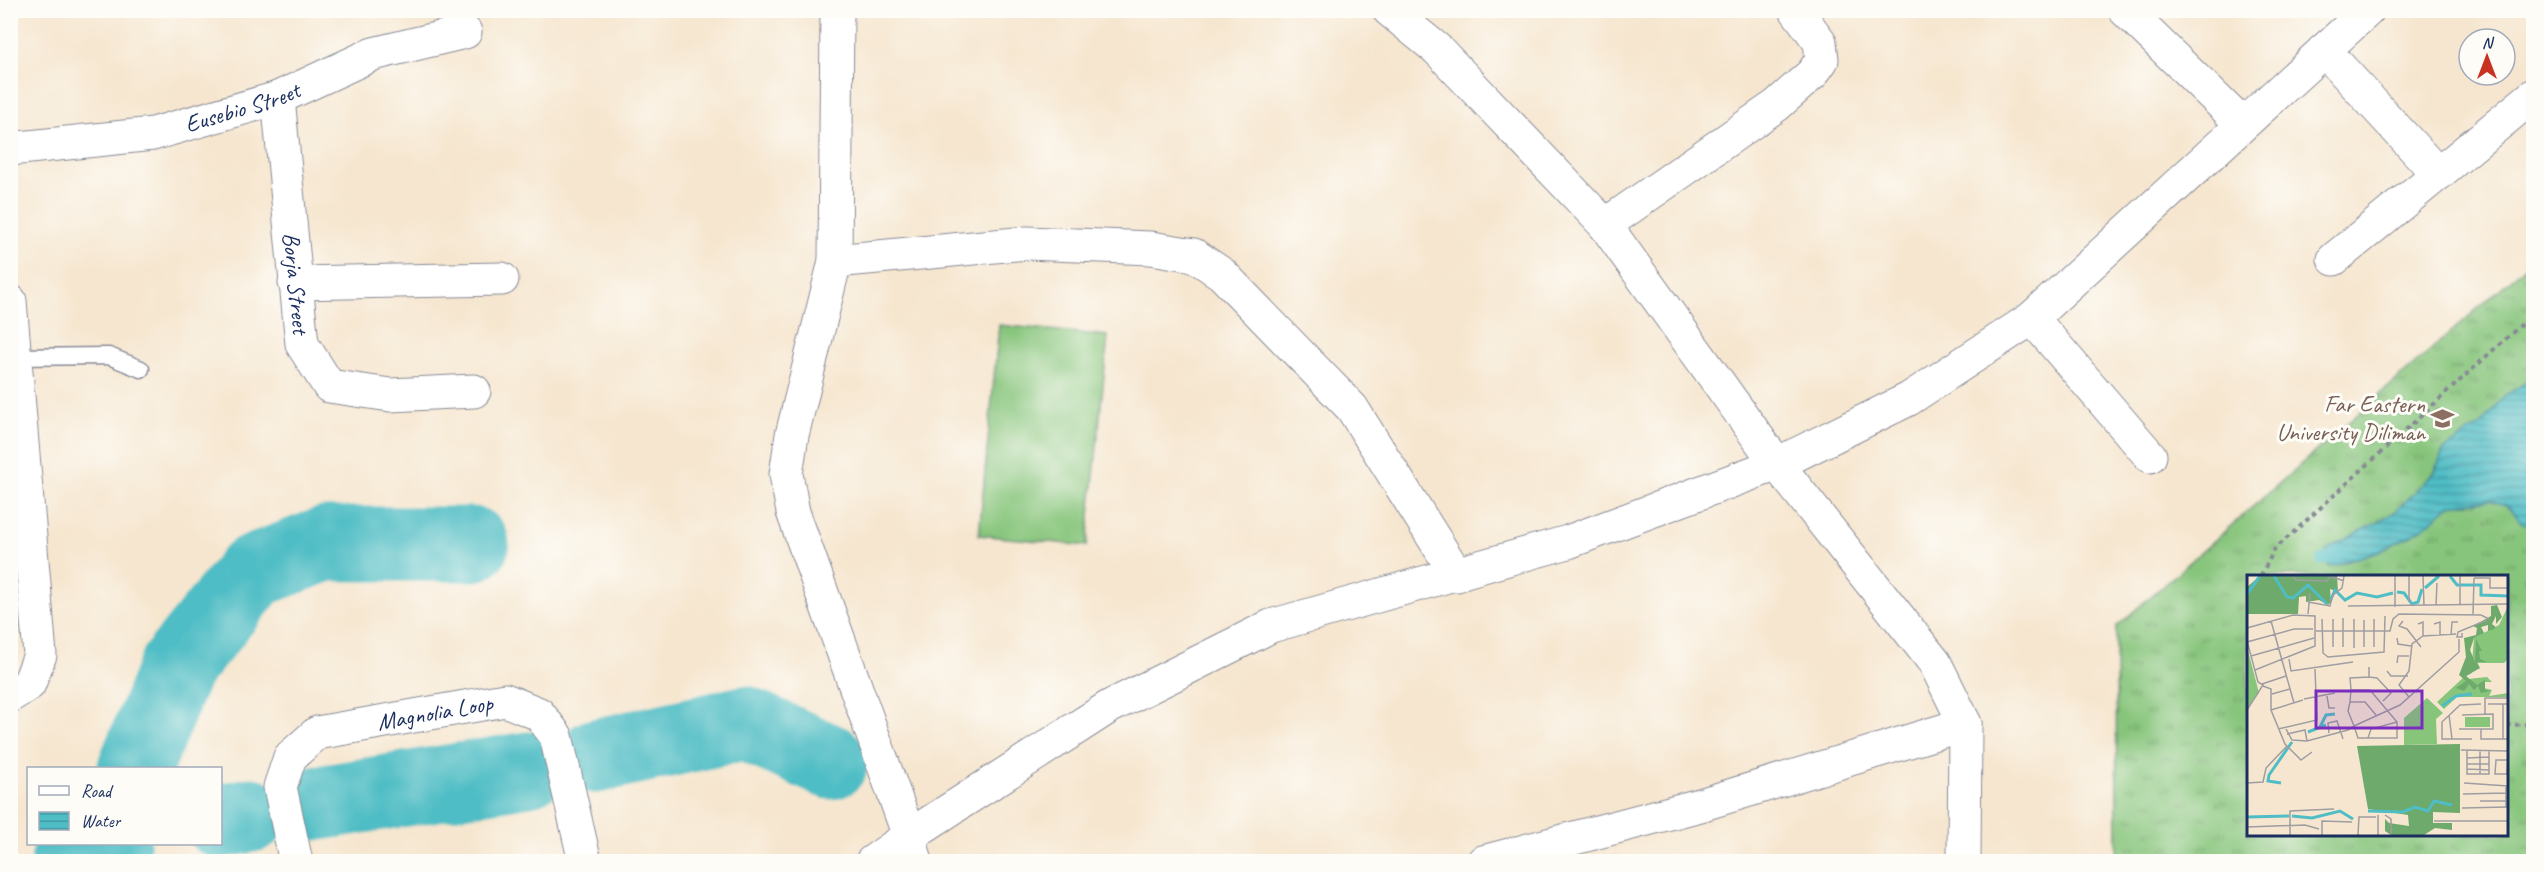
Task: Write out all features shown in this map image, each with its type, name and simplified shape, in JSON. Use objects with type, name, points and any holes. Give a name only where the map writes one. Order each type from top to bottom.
[{"type":"street","points":[[837,10],[835,261],[792,435],[786,474],[793,512],[913,849]]},
{"type":"street","points":[[1389,10],[1438,50],[1605,225],[1777,464],[1935,663],[1965,724],[1964,861]]},
{"type":"street","points":[[1605,225],[1777,105],[1812,74],[1822,60],[1820,42],[1796,10]]},
{"type":"street","points":[[2126,10],[2242,124]]},
{"type":"street","points":[[872,861],[913,849],[1109,707],[1271,626],[1568,542],[1777,464],[1909,399],[2032,318],[2368,10]]},
{"type":"street","name":"Eusebio Street","points":[[10,149],[153,134],[278,98],[373,54],[465,32]]},
{"type":"street","points":[[2324,50],[2438,174]]},
{"type":"street","points":[[2334,259],[2534,95]]},
{"type":"street","name":"Borja Street","points":[[278,98],[302,344],[329,386],[390,394],[474,391]]},
{"type":"street","points":[[835,261],[1027,243],[1151,248],[1194,255],[1222,274],[1352,408],[1457,575]]},
{"type":"street","points":[[295,283],[502,279]]},
{"type":"street","points":[[10,301],[40,655],[29,684],[10,696]]},
{"type":"street","points":[[2032,318],[2150,456]]},
{"type":"street","name":"Magnolia Loop","points":[[296,861],[280,787],[290,757],[317,733],[505,700],[539,714],[556,736],[585,861]]},
{"type":"street","points":[[1483,861],[1700,805],[1965,724]]},
{"type":"lane","points":[[13,357],[109,356],[141,369]]},
{"type":"path","points":[[2262,575],[2274,550],[2534,313]]},
{"type":"path","points":[[2508,724],[2534,724]]},
{"type":"green space","name":"Far Eastern University Diliman","points":[[2533,260],[2533,861],[2117,861],[2116,627]]},
{"type":"green space","points":[[999,325],[1108,336],[1087,546],[979,535]]},
{"type":"water","points":[[2533,378],[2533,528],[2522,523],[2506,505],[2489,500],[2450,505],[2419,531],[2382,550],[2329,567],[2326,550],[2395,512],[2435,472],[2443,451],[2479,426],[2504,396]]},
{"type":"waterway","points":[[135,767],[176,667],[254,571],[326,544],[472,544]]},
{"type":"waterway","points":[[2322,560],[2343,552]]},
{"type":"waterway","points":[[596,756],[744,723],[831,762]]},
{"type":"waterway","points":[[319,803],[528,769]]},
{"type":"waterway","points":[[222,821],[251,815]]},
{"type":"waterway","points":[[68,862],[110,845]]},
{"type":"place","name":"Far Eastern University Diliman","points":[[2443,418]]}]
